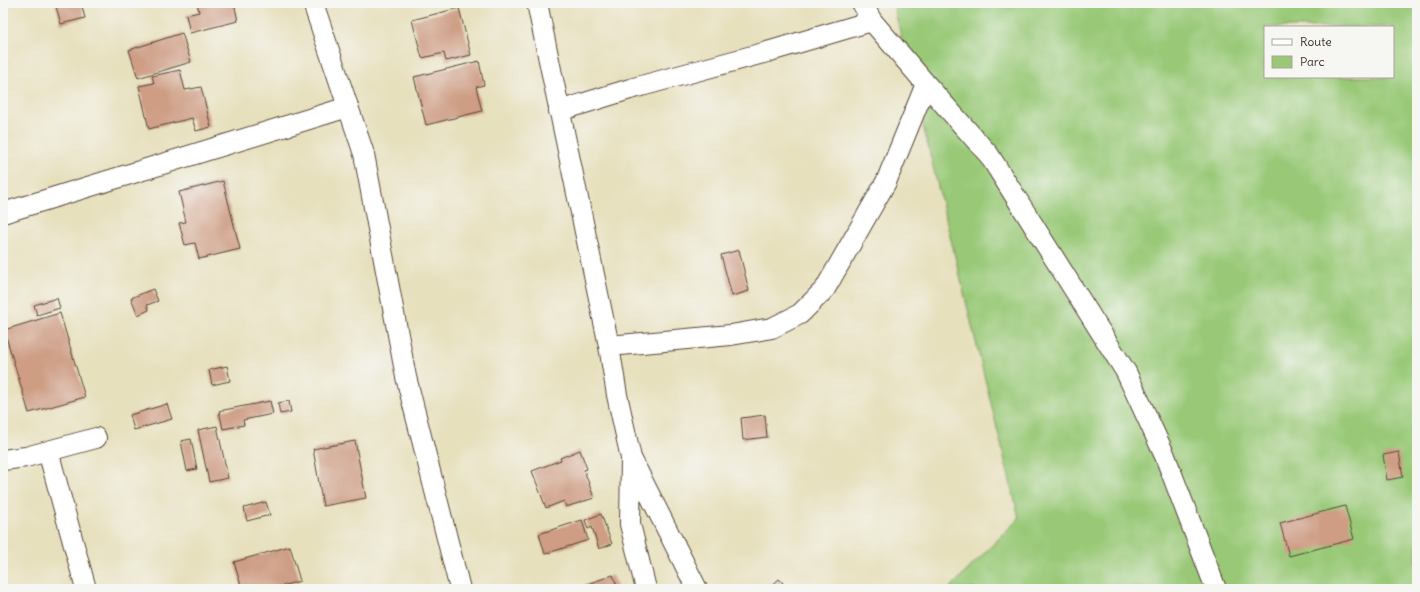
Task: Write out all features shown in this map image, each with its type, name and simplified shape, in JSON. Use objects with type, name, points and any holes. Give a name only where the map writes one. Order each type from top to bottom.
[{"type":"street","points":[[313,3],[364,154],[406,377],[460,589]]},
{"type":"street","points":[[537,3],[631,458],[630,524],[646,589]]},
{"type":"street","points":[[862,3],[872,21],[989,155],[1126,372],[1165,456],[1216,589]]},
{"type":"street","points":[[559,111],[630,89],[767,52],[872,21]]},
{"type":"street","points":[[609,346],[731,336],[772,328],[800,314],[826,289],[879,196],[926,84]]},
{"type":"street","points":[[3,213],[348,107]]},
{"type":"street","points":[[3,460],[26,457],[96,438]]},
{"type":"street","points":[[48,451],[86,589]]},
{"type":"street","points":[[631,458],[697,589]]},
{"type":"green space","points":[[893,3],[1417,3],[1417,589],[949,589],[1019,518]]},
{"type":"building","points":[[55,3],[81,3],[85,18],[61,24]]},
{"type":"building","points":[[197,3],[234,3],[238,21],[190,33],[186,15],[199,12]]},
{"type":"building","points":[[459,8],[471,55],[446,61],[444,53],[422,58],[412,20]]},
{"type":"building","points":[[182,33],[191,62],[138,78],[129,50]]},
{"type":"building","points":[[479,61],[484,85],[476,87],[482,111],[426,125],[414,77]]},
{"type":"building","points":[[180,70],[185,90],[201,87],[211,127],[196,131],[192,118],[149,129],[139,86],[154,83],[152,76]]},
{"type":"building","points":[[223,181],[240,249],[199,259],[195,243],[185,245],[179,223],[186,222],[179,192]]},
{"type":"building","points":[[739,250],[749,291],[732,296],[721,255]]},
{"type":"building","points":[[153,289],[158,301],[147,305],[149,310],[138,315],[131,298]]},
{"type":"building","points":[[57,298],[60,308],[37,315],[34,305]]},
{"type":"building","points":[[60,313],[85,397],[29,413],[4,330]]},
{"type":"building","points":[[227,366],[230,381],[212,385],[209,370]]},
{"type":"building","points":[[270,401],[273,414],[243,420],[244,425],[223,429],[219,411]]},
{"type":"building","points":[[289,401],[291,412],[280,414],[278,403]]},
{"type":"building","points":[[167,404],[172,419],[134,430],[130,415]]},
{"type":"building","points":[[765,415],[767,437],[743,440],[741,418]]},
{"type":"building","points":[[217,426],[228,478],[209,482],[198,430]]},
{"type":"building","points":[[191,439],[197,469],[187,471],[181,441]]},
{"type":"building","points":[[355,441],[366,498],[323,506],[313,449]]},
{"type":"building","points":[[580,450],[587,469],[584,470],[594,498],[566,507],[564,501],[546,508],[532,471],[561,460],[560,458]]},
{"type":"building","points":[[1399,452],[1403,477],[1387,480],[1383,455]]},
{"type":"building","points":[[266,502],[270,515],[247,521],[244,508]]},
{"type":"building","points":[[1345,506],[1354,539],[1289,556],[1280,523]]},
{"type":"building","points":[[601,514],[612,544],[599,549],[592,527],[588,529],[585,520]]},
{"type":"building","points":[[582,520],[588,540],[545,554],[539,534]]},
{"type":"building","points":[[290,546],[300,581],[271,589],[242,589],[234,562]]},
{"type":"building","points":[[613,575],[618,589],[573,589]]},
{"type":"building","points":[[779,579],[789,589],[768,589]]}]
